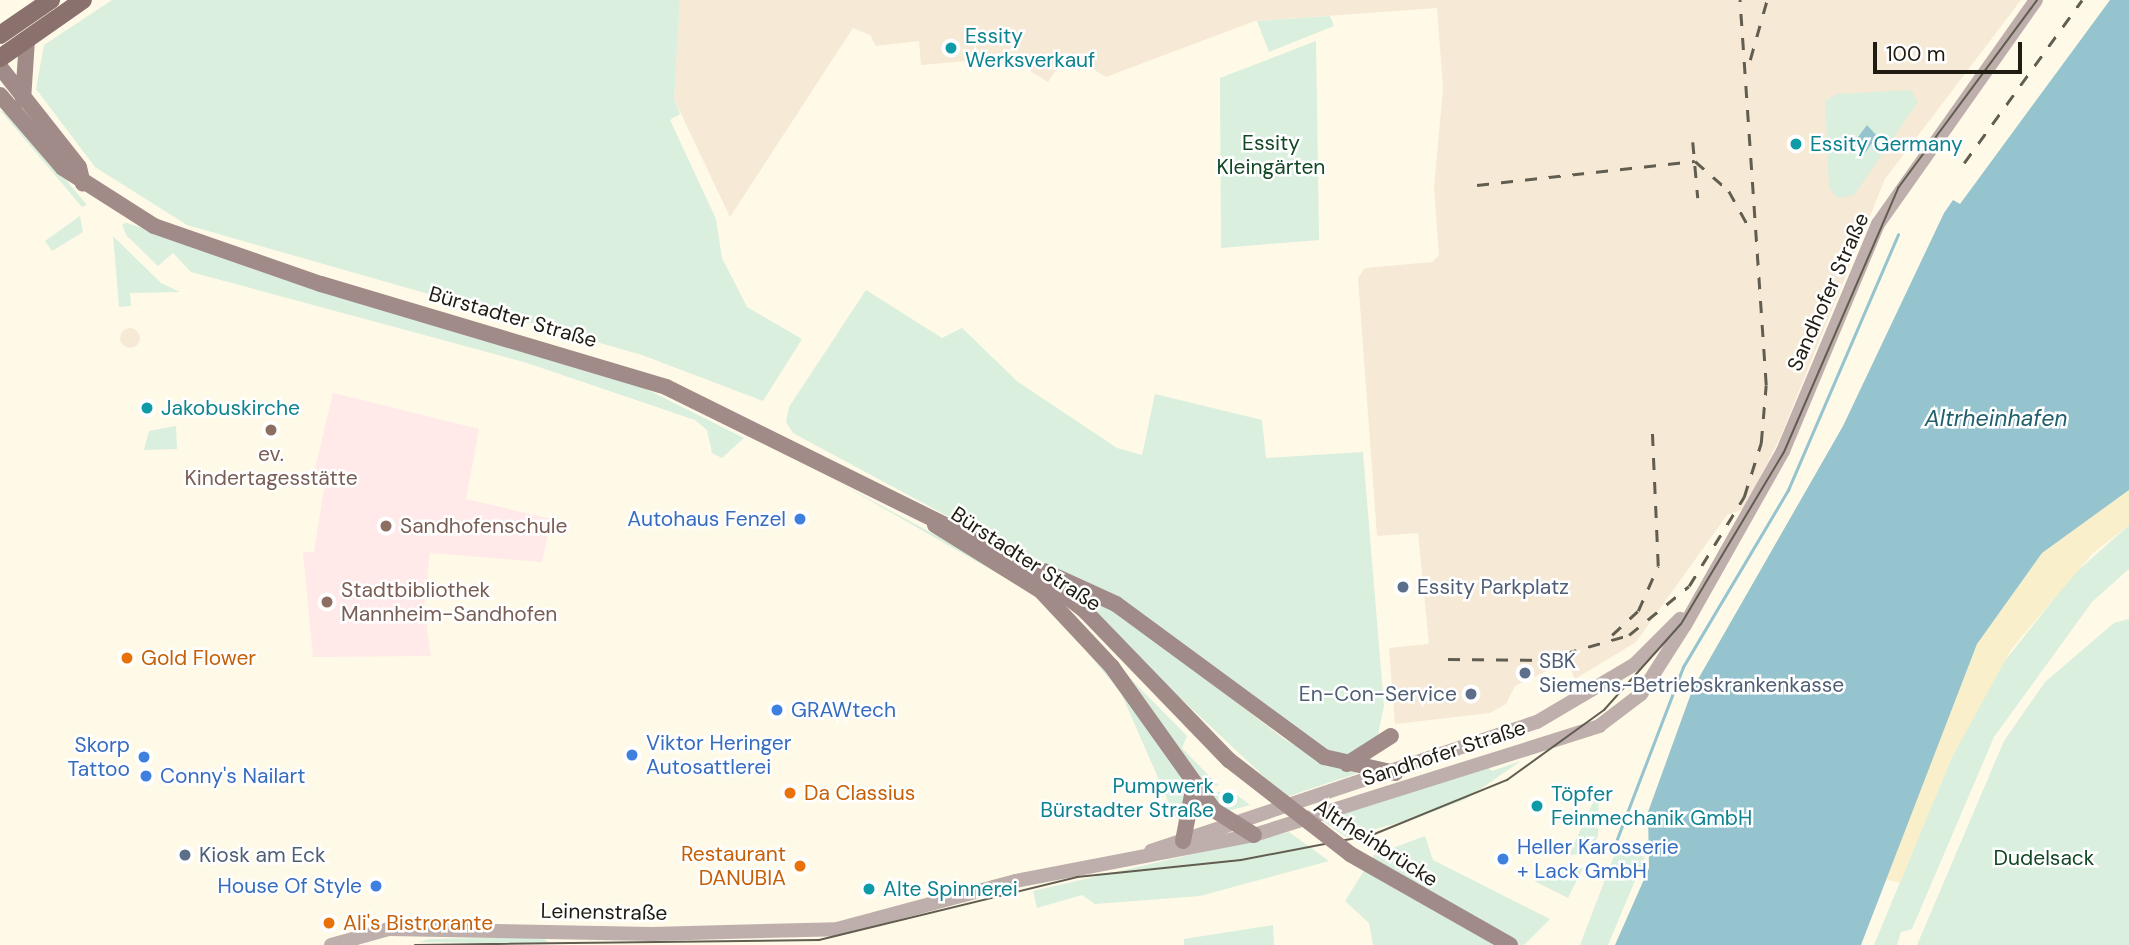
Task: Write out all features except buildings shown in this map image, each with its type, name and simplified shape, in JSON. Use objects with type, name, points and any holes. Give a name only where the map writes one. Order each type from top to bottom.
[{"type":"main road","points":[[0,36],[51,0]]},
{"type":"main road","points":[[0,58],[83,0]]},
{"type":"main road","points":[[11,105],[27,39]]},
{"type":"main road","name":"Bürstadter Straße","points":[[0,67],[11,105]]},
{"type":"main road","name":"Bürstadter Straße","points":[[0,95],[83,184],[176,236],[666,387],[1024,564],[1084,610],[1107,637],[1229,760]]},
{"type":"main road","name":"Bürstadter Straße","points":[[922,515],[958,544],[1041,591],[1107,637]]},
{"type":"main road","points":[[1024,564],[1116,604],[1287,735],[1347,764],[1397,780]]},
{"type":"main road","points":[[1041,591],[1112,667],[1194,785],[1235,825],[1254,835]]},
{"type":"main road","points":[[1347,764],[1391,736]]},
{"type":"main road","name":"Altrheinbrücke","points":[[1229,760],[1350,854],[1510,945]]},
{"type":"main road","points":[[1183,841],[1194,785]]},
{"type":"street","name":"Sandhofer Straße","points":[[1123,861],[1235,825],[1397,780],[1586,733],[1618,715],[1641,694],[1783,451],[1878,224],[2036,0]]},
{"type":"street","points":[[0,22],[21,21]]},
{"type":"street","name":"Sandhofer Straße","points":[[818,930],[1123,861],[1254,835],[1397,780],[1510,733],[1596,691],[1656,647],[1708,582]]},
{"type":"street","name":"Leinenstraße","points":[[331,945],[389,929],[818,930]]},
{"type":"shaded area","points":[[680,0],[2021,0],[1885,179],[1780,438],[1744,509],[1727,515],[1636,642],[1575,679],[1567,661],[1515,686],[1506,704],[1490,713],[1395,724],[1389,648],[1429,644],[1418,533],[1377,536],[1358,278],[1365,268],[1432,262],[1439,255],[1434,188],[1443,88],[1437,8],[1255,21],[1106,77],[1067,53],[1048,82],[1004,55],[994,70],[979,60],[921,65],[919,41],[876,46],[870,35],[853,28],[730,217],[674,99]]},
{"type":"shaded area","points":[[130,328],[137,331],[140,338],[137,345],[130,348],[123,345],[120,338],[123,331]]},
{"type":"shaded area","name":"Sandhofenschule","points":[[333,393],[479,429],[466,499],[551,519],[542,562],[430,553],[424,607],[431,656],[313,657],[303,552],[314,552],[325,482],[313,477]]},
{"type":"green space","points":[[112,0],[680,0],[674,99],[680,114],[670,120],[716,219],[722,258],[747,307],[802,339],[763,401],[642,355],[187,225],[95,167],[36,89],[44,45]]},
{"type":"green space","points":[[1330,16],[1334,26],[1269,52],[1257,21]]},
{"type":"green space","name":"Essity Kleingärten","points":[[1316,41],[1319,240],[1221,248],[1220,78]]},
{"type":"green space","points":[[1911,90],[1918,102],[1854,195],[1838,198],[1829,188],[1825,101],[1837,94]]},
{"type":"green space","points":[[0,110],[14,118],[87,205],[82,207]]},
{"type":"green space","points":[[80,216],[83,232],[52,251],[45,241]]},
{"type":"green space","points":[[127,223],[644,388],[744,438],[722,458],[712,453],[707,430],[695,420],[524,362],[191,272],[173,253],[158,266],[126,235],[122,224]]},
{"type":"green space","points":[[113,236],[161,283],[180,292],[130,293],[131,306],[119,307]]},
{"type":"green space","points":[[866,290],[942,338],[962,328],[1018,382],[1117,448],[1142,455],[1155,394],[1262,420],[1266,458],[1363,452],[1384,706],[1376,744],[1342,756],[1321,749],[1115,597],[1016,553],[793,433],[786,422],[789,407]]},
{"type":"green space","points":[[176,426],[177,449],[144,450],[149,431]]},
{"type":"green space","points":[[834,480],[998,569],[1020,586]]},
{"type":"green space","name":"Dudelsack","points":[[2129,525],[2129,569],[2092,602],[1994,737],[1912,929],[1901,932],[1897,945],[1874,945],[1951,759],[2000,667],[2073,575]]},
{"type":"green space","points":[[1053,579],[1122,614],[1284,739],[1323,762],[1358,773],[1286,797]]},
{"type":"green space","points":[[1034,597],[1077,631],[1117,679],[1180,772],[1189,792],[1187,818],[1178,820],[1173,812],[1121,693],[1061,620]]},
{"type":"green space","name":"Dudelsack","points":[[2129,619],[2129,945],[1917,945],[2004,741],[2045,682],[2114,623]]},
{"type":"green space","points":[[1113,661],[1187,736],[1182,748],[1219,786],[1200,783]]},
{"type":"green space","points":[[1521,761],[1466,799],[1416,818],[1346,837],[1321,820],[1485,764],[1492,771]]},
{"type":"green space","points":[[1599,789],[1598,836],[1589,853],[1569,855]]},
{"type":"green space","points":[[1232,791],[1250,805],[1224,812],[1207,793]]},
{"type":"green space","points":[[1289,832],[1329,861],[1200,896],[1095,904],[1082,895],[1037,908],[1033,891]]},
{"type":"green space","points":[[1425,836],[1433,860],[1550,919],[1524,945],[1373,945],[1369,923],[1345,901],[1374,855]]},
{"type":"green space","points":[[1617,848],[1645,857],[1608,945],[1580,945]]},
{"type":"green space","points":[[1560,864],[1583,868],[1568,898],[1534,881],[1560,874]]},
{"type":"green space","points":[[1273,925],[1274,945],[1184,945],[1184,939]]},
{"type":"green space","points":[[542,937],[550,944],[419,942],[430,939]]},
{"type":"sand","points":[[2129,490],[2129,525],[2093,553],[2012,648],[1951,759],[1900,883],[1885,879],[1977,644],[2042,553]]},
{"type":"water","name":"Altrheinhafen","points":[[2110,0],[2129,0],[2129,490],[2042,553],[1977,644],[1861,945],[1615,945],[1649,868],[1648,812],[1693,688],[1843,426],[1944,213],[1953,200],[1960,204]]},
{"type":"water","points":[[1867,125],[1877,136],[1863,156],[1855,141]]},
{"type":"waterway","points":[[1617,839],[1683,667],[1788,490],[1898,235]]},
{"type":"tram line","points":[[415,945],[819,940],[1077,877],[1241,860],[1372,835],[1507,780],[1604,710],[1681,624],[1784,452],[1898,188],[2037,0]]},
{"type":"railway","points":[[1448,659],[1542,660],[1629,635],[1689,586],[1744,497],[1761,443],[1766,385],[1740,0]]},
{"type":"railway","points":[[1750,60],[1767,0]]},
{"type":"railway","points":[[1964,163],[2082,0]]},
{"type":"railway","points":[[1693,142],[1698,198]]},
{"type":"railway","points":[[1477,185],[1695,161],[1729,191],[1750,229]]},
{"type":"railway","points":[[1612,635],[1638,611],[1658,566],[1652,429]]},
{"type":"place","name":"Essity Werksverkauf","points":[[951,48]]},
{"type":"place","name":"Essity Germany","points":[[1796,144]]},
{"type":"place","name":"Jakobuskirche","points":[[147,408]]},
{"type":"place","name":"ev. Kindertagesstätte","points":[[271,430]]},
{"type":"place","name":"Autohaus Fenzel","points":[[800,519]]},
{"type":"place","name":"Sandhofenschule","points":[[386,526]]},
{"type":"place","name":"Essity Parkplatz","points":[[1403,587]]},
{"type":"place","name":"Stadtbibliothek Mannheim-Sandhofen","points":[[327,602]]},
{"type":"place","name":"Gold Flower","points":[[127,658]]},
{"type":"place","name":"SBK Siemens-Betriebskrankenkasse","points":[[1525,673]]},
{"type":"place","name":"En-Con-Service","points":[[1471,694]]},
{"type":"place","name":"GRAWtech","points":[[777,710]]},
{"type":"place","name":"Viktor Heringer Autosattlerei","points":[[632,755]]},
{"type":"place","name":"Skorp Tattoo","points":[[144,757]]},
{"type":"place","name":"Conny's Nailart","points":[[146,776]]},
{"type":"place","name":"Da Classius","points":[[790,793]]},
{"type":"place","name":"Pumpwerk Bürstadter Straße","points":[[1228,798]]},
{"type":"place","name":"Töpfer Feinmechanik GmbH","points":[[1537,806]]},
{"type":"place","name":"Kiosk am Eck","points":[[185,855]]},
{"type":"place","name":"Heller Karosserie + Lack GmbH","points":[[1503,859]]},
{"type":"place","name":"Restaurant DANUBIA","points":[[800,866]]},
{"type":"place","name":"House Of Style","points":[[376,886]]},
{"type":"place","name":"Alte Spinnerei","points":[[869,889]]},
{"type":"place","name":"Ali's Bistrorante","points":[[329,923]]}]
